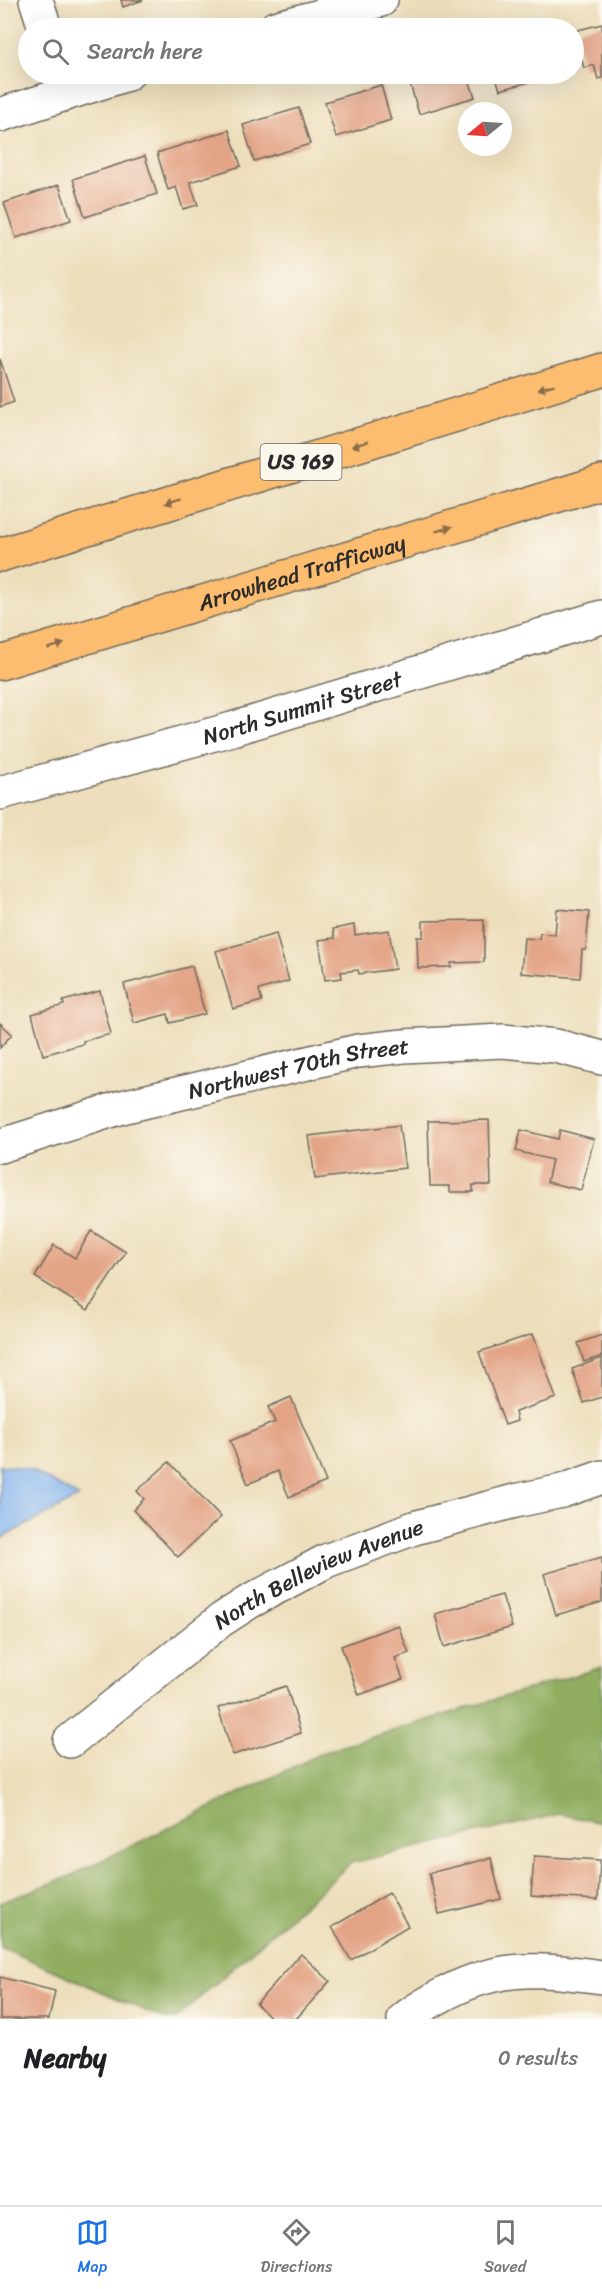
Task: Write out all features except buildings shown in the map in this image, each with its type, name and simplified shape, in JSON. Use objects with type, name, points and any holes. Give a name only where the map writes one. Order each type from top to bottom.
[{"type":"highway","name":"US 169","points":[[0,555],[602,370]]},
{"type":"highway","name":"Arrowhead Trafficway","points":[[0,663],[602,482]]},
{"type":"street","points":[[36,0],[42,18]]},
{"type":"street","points":[[314,18],[381,0]]},
{"type":"street","points":[[0,115],[62,84]]},
{"type":"street","name":"North Summit Street","points":[[0,793],[232,729],[602,618]]},
{"type":"street","name":"Northwest 70th Street","points":[[0,1146],[122,1107],[358,1051],[404,1046],[503,1041],[556,1046],[602,1058]]},
{"type":"street","name":"North Belleview Avenue","points":[[70,1741],[221,1620],[249,1602],[326,1561],[414,1528],[514,1501],[562,1491],[602,1477]]},
{"type":"street","points":[[404,2019],[452,1989],[482,1977],[524,1970],[551,1970],[602,1977]]},
{"type":"green space","points":[[602,1667],[602,1823],[559,1814],[351,1863],[176,2019],[164,2019],[5,1949],[0,1949],[0,1903],[70,1876],[326,1751]]},
{"type":"water","points":[[0,1465],[29,1469],[79,1497],[0,1539]]}]
